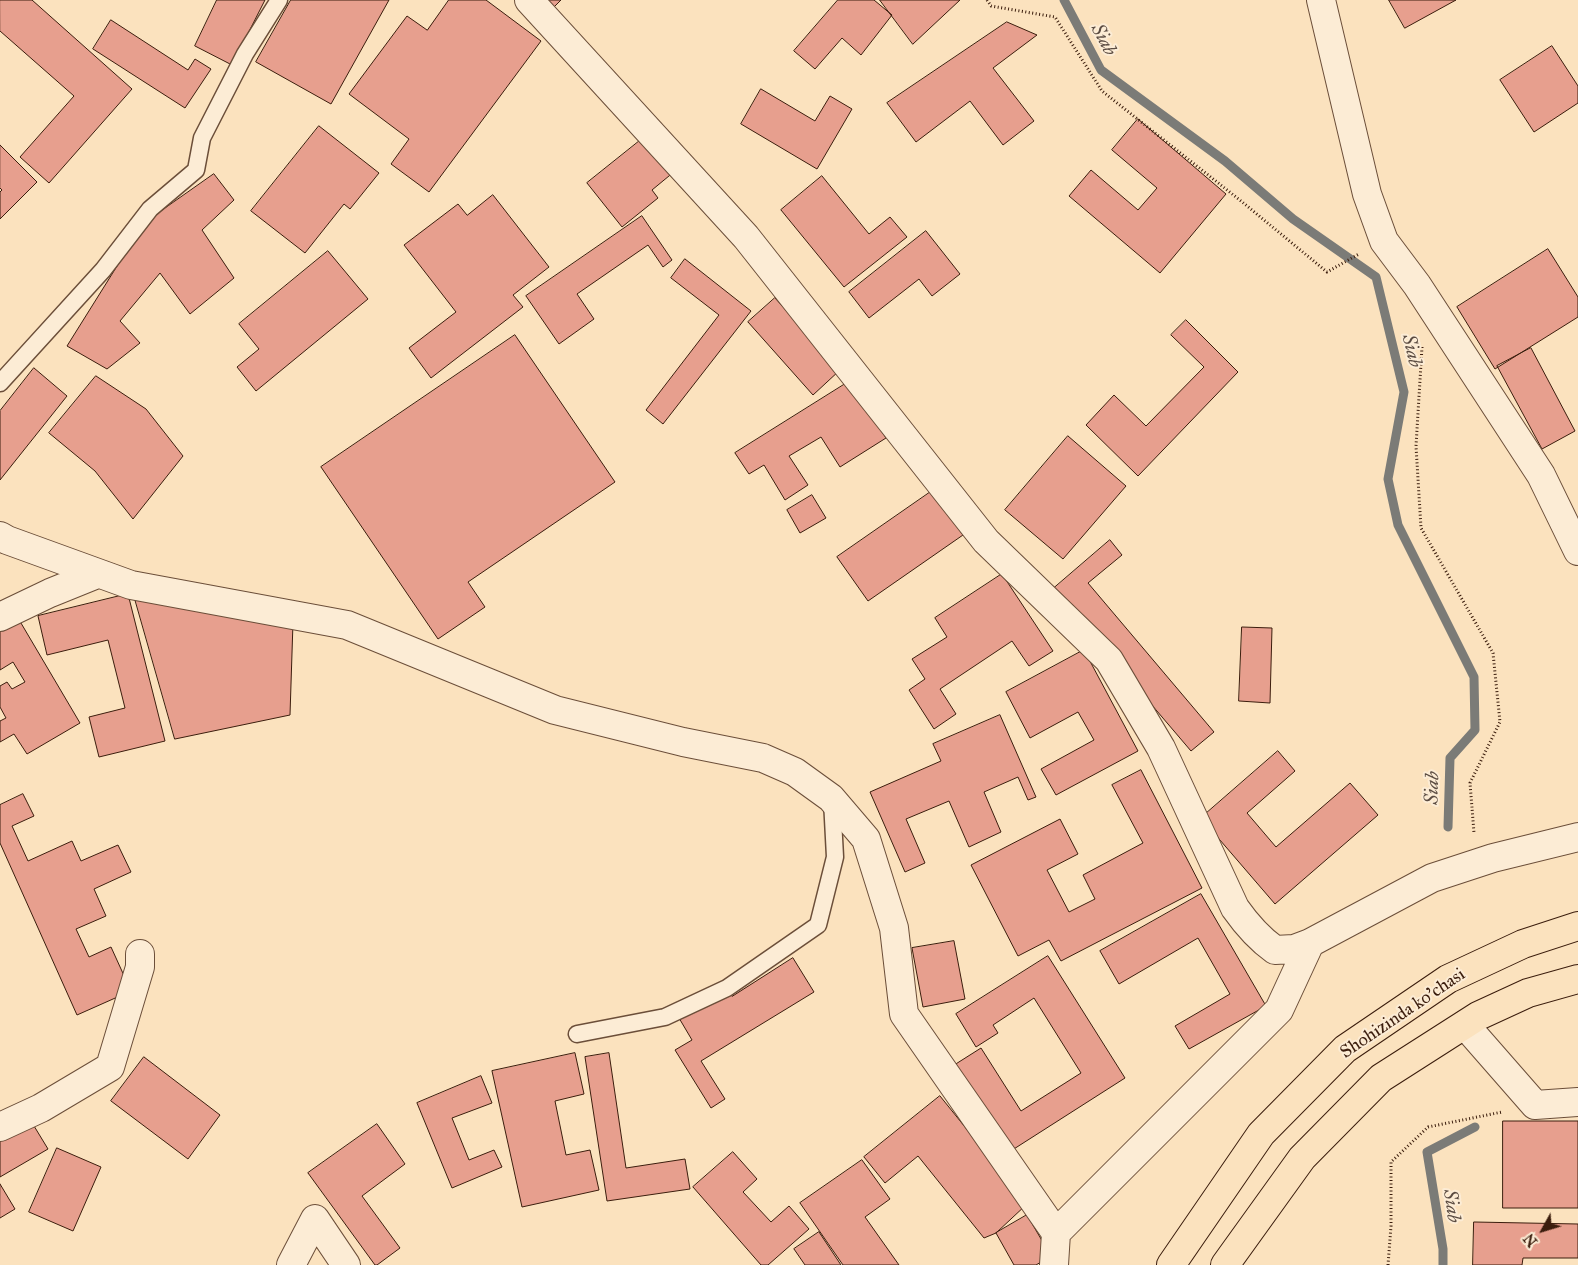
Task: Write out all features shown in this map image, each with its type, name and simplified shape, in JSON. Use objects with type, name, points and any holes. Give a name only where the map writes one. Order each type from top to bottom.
[{"type":"main road","name":"Shohizinda ko'chasi","points":[[1171,1265],[1261,1134],[1345,1049],[1448,979],[1523,944],[1578,926]]},
{"type":"main road","points":[[1225,1265],[1302,1158],[1381,1078],[1478,1016],[1528,993],[1578,979]]},
{"type":"street","points":[[529,0],[746,237],[986,541],[1109,660],[1161,748],[1235,908],[1250,929],[1275,950],[1294,949],[1310,943],[1432,878],[1476,864],[1578,837]]},
{"type":"street","points":[[1321,0],[1367,194],[1384,242],[1417,285],[1541,475],[1578,551]]},
{"type":"street","points":[[0,536],[97,574],[131,585],[347,626],[555,710],[683,742],[763,758],[795,772],[832,798],[866,839],[894,928],[904,1014],[1056,1233],[1054,1265]]},
{"type":"street","points":[[0,617],[50,593],[97,574]]},
{"type":"street","points":[[1056,1233],[1279,1010],[1310,943]]},
{"type":"street","points":[[0,1127],[41,1108],[110,1067],[140,967],[140,954]]},
{"type":"street","points":[[1465,1024],[1535,1105],[1578,1102]]},
{"type":"street","points":[[290,1265],[315,1219],[346,1265]]},
{"type":"lane","points":[[0,383],[103,270],[150,210],[196,170],[202,138],[246,54],[279,0]]},
{"type":"lane","points":[[577,1034],[666,1017],[728,988],[818,925],[835,857],[832,798]]},
{"type":"path","points":[[988,0],[991,6],[1055,17],[1102,91],[1327,272],[1360,254]]},
{"type":"path","points":[[1418,340],[1422,348],[1416,446],[1421,528],[1493,653],[1500,722],[1470,783],[1476,864]]},
{"type":"path","points":[[1388,1265],[1391,1226],[1391,1162],[1428,1127],[1535,1105]]},
{"type":"building","points":[[0,0],[32,0],[132,89],[49,183],[20,157],[74,96],[0,31]]},
{"type":"building","points":[[217,0],[265,0],[232,65],[195,46]]},
{"type":"building","points":[[291,0],[389,0],[331,104],[256,62]]},
{"type":"building","points":[[449,0],[486,0],[541,41],[429,192],[391,164],[409,139],[349,94],[407,16],[427,30]]},
{"type":"building","points":[[545,0],[561,0],[553,8]]},
{"type":"building","points":[[838,0],[874,0],[892,15],[861,55],[842,38],[815,69],[794,51]]},
{"type":"building","points":[[880,0],[960,0],[913,44]]},
{"type":"building","points":[[1389,0],[1456,0],[1405,28]]},
{"type":"building","points":[[111,20],[188,70],[195,59],[211,69],[185,108],[93,49]]},
{"type":"building","points":[[1007,22],[1037,35],[993,68],[1034,121],[1003,145],[970,101],[916,142],[887,103]]},
{"type":"building","points":[[1552,46],[1578,86],[1578,103],[1534,132],[1500,80]]},
{"type":"building","points":[[761,89],[815,121],[830,96],[852,109],[817,169],[741,124]]},
{"type":"building","points":[[1138,119],[1226,194],[1160,273],[1069,196],[1091,170],[1138,210],[1157,188],[1112,150]]},
{"type":"building","points":[[319,126],[379,173],[350,209],[344,204],[305,253],[251,211]]},
{"type":"building","points":[[647,135],[675,171],[652,190],[658,198],[622,227],[587,183]]},
{"type":"building","points":[[0,145],[37,182],[0,219],[0,192],[2,190],[0,188]]},
{"type":"building","points":[[214,174],[234,200],[202,230],[234,278],[190,314],[160,273],[120,321],[140,343],[107,369],[67,346],[144,223]]},
{"type":"building","points":[[822,176],[869,234],[890,217],[907,237],[844,287],[781,210]]},
{"type":"building","points":[[493,195],[549,267],[513,295],[523,307],[431,378],[409,348],[456,312],[404,245],[458,204],[467,215]]},
{"type":"building","points":[[642,216],[672,260],[663,267],[648,245],[577,294],[594,319],[559,344],[526,296]]},
{"type":"building","points":[[926,231],[960,274],[932,296],[919,279],[869,318],[849,292]]},
{"type":"building","points":[[1548,249],[1578,297],[1578,317],[1495,369],[1457,307]]},
{"type":"building","points":[[328,251],[368,299],[256,391],[237,367],[259,349],[239,324]]},
{"type":"building","points":[[685,259],[751,311],[663,424],[646,410],[719,315],[671,278]]},
{"type":"building","points":[[775,298],[840,370],[813,395],[748,322]]},
{"type":"building","points":[[1186,320],[1238,372],[1138,476],[1086,425],[1114,395],[1146,426],[1204,367],[1171,335]]},
{"type":"building","points":[[515,335],[615,482],[468,582],[485,607],[438,639],[321,467]]},
{"type":"building","points":[[1531,348],[1575,431],[1542,449],[1497,366]]},
{"type":"building","points":[[34,368],[67,396],[0,480],[0,411]]},
{"type":"building","points":[[96,376],[146,409],[183,456],[133,519],[95,471],[49,433]]},
{"type":"building","points":[[850,381],[886,438],[840,467],[821,437],[789,456],[808,485],[785,500],[764,465],[749,474],[735,453]]},
{"type":"building","points":[[1068,436],[1126,486],[1063,559],[1005,510]]},
{"type":"building","points":[[932,491],[963,535],[868,601],[837,557]]},
{"type":"building","points":[[812,495],[826,518],[800,533],[787,510]]},
{"type":"building","points":[[1110,540],[1122,555],[1088,583],[1214,732],[1191,751],[1053,589]]},
{"type":"building","points":[[1002,574],[1053,651],[1029,666],[1012,641],[940,689],[956,714],[934,729],[909,690],[925,679],[912,659],[947,637],[935,618]]},
{"type":"building","points":[[128,594],[165,741],[99,757],[89,717],[125,708],[108,640],[47,655],[38,616]]},
{"type":"building","points":[[135,599],[293,622],[290,715],[175,739]]},
{"type":"building","points":[[18,618],[80,723],[27,754],[14,734],[0,742],[0,721],[6,718],[0,707],[0,686],[7,682],[12,689],[25,682],[13,662],[0,670],[0,629]]},
{"type":"building","points":[[1242,627],[1272,628],[1270,703],[1239,701]]},
{"type":"building","points":[[1084,650],[1138,751],[1056,795],[1041,769],[1094,740],[1078,712],[1030,738],[1006,692]]},
{"type":"building","points":[[1000,715],[1036,797],[1028,800],[1018,777],[984,792],[1001,832],[969,847],[949,801],[906,819],[925,863],[905,872],[870,792],[941,761],[933,744]]},
{"type":"building","points":[[1278,751],[1295,771],[1247,813],[1276,847],[1350,783],[1378,815],[1275,904],[1201,818]]},
{"type":"building","points":[[1141,770],[1202,888],[1061,961],[1049,940],[1018,956],[971,865],[1060,819],[1078,854],[1047,870],[1069,912],[1095,899],[1083,875],[1143,843],[1112,785]]},
{"type":"building","points":[[23,794],[34,816],[12,826],[28,861],[72,841],[81,861],[118,845],[131,872],[94,889],[106,916],[76,929],[89,957],[111,947],[131,991],[77,1015],[0,843],[0,805]]},
{"type":"building","points":[[1201,894],[1266,1006],[1189,1049],[1175,1026],[1230,994],[1198,938],[1119,984],[1100,951]]},
{"type":"building","points":[[954,941],[965,999],[923,1007],[912,948]]},
{"type":"building","points":[[1048,956],[1125,1078],[1006,1154],[951,1067],[981,1048],[1021,1111],[1081,1073],[1034,998],[993,1025],[998,1033],[976,1047],[956,1014]]},
{"type":"building","points":[[793,958],[814,992],[701,1061],[725,1099],[711,1108],[675,1050],[692,1040],[679,1018],[727,988],[732,996]]},
{"type":"building","points":[[575,1053],[584,1094],[555,1101],[566,1155],[590,1150],[599,1190],[522,1207],[492,1071]]},
{"type":"building","points":[[609,1053],[626,1168],[685,1159],[690,1189],[607,1201],[585,1057]]},
{"type":"building","points":[[144,1057],[220,1115],[188,1159],[111,1101]]},
{"type":"building","points":[[481,1076],[492,1103],[452,1118],[469,1160],[494,1150],[502,1167],[452,1188],[417,1103]]},
{"type":"building","points":[[940,1096],[1027,1204],[996,1233],[984,1238],[918,1156],[885,1183],[864,1157]]},
{"type":"building","points":[[31,1121],[48,1149],[0,1177],[0,1138]]},
{"type":"building","points":[[1503,1121],[1578,1121],[1578,1208],[1503,1208]]},
{"type":"building","points":[[377,1124],[405,1164],[362,1196],[400,1248],[375,1265],[308,1173]]},
{"type":"building","points":[[57,1148],[101,1167],[73,1231],[29,1212]]},
{"type":"building","points":[[733,1152],[757,1179],[743,1192],[771,1222],[789,1206],[809,1229],[768,1265],[761,1265],[693,1187]]},
{"type":"building","points":[[862,1160],[890,1199],[865,1217],[899,1265],[843,1265],[800,1203]]},
{"type":"building","points":[[0,1184],[15,1209],[0,1218]]},
{"type":"building","points":[[1027,1215],[1051,1256],[1036,1265],[1014,1265],[996,1233]]},
{"type":"building","points":[[1474,1222],[1578,1224],[1578,1258],[1523,1258],[1522,1265],[1473,1265]]},
{"type":"building","points":[[819,1232],[841,1265],[805,1265],[794,1249]]},
{"type":"waterway","name":"Siab","points":[[1064,0],[1101,70],[1225,161],[1293,219],[1376,277],[1404,392],[1388,479],[1398,525],[1474,677],[1475,730],[1450,758],[1448,827]]},
{"type":"waterway","name":"Siab","points":[[1443,1265],[1443,1249],[1427,1152],[1475,1127]]}]
